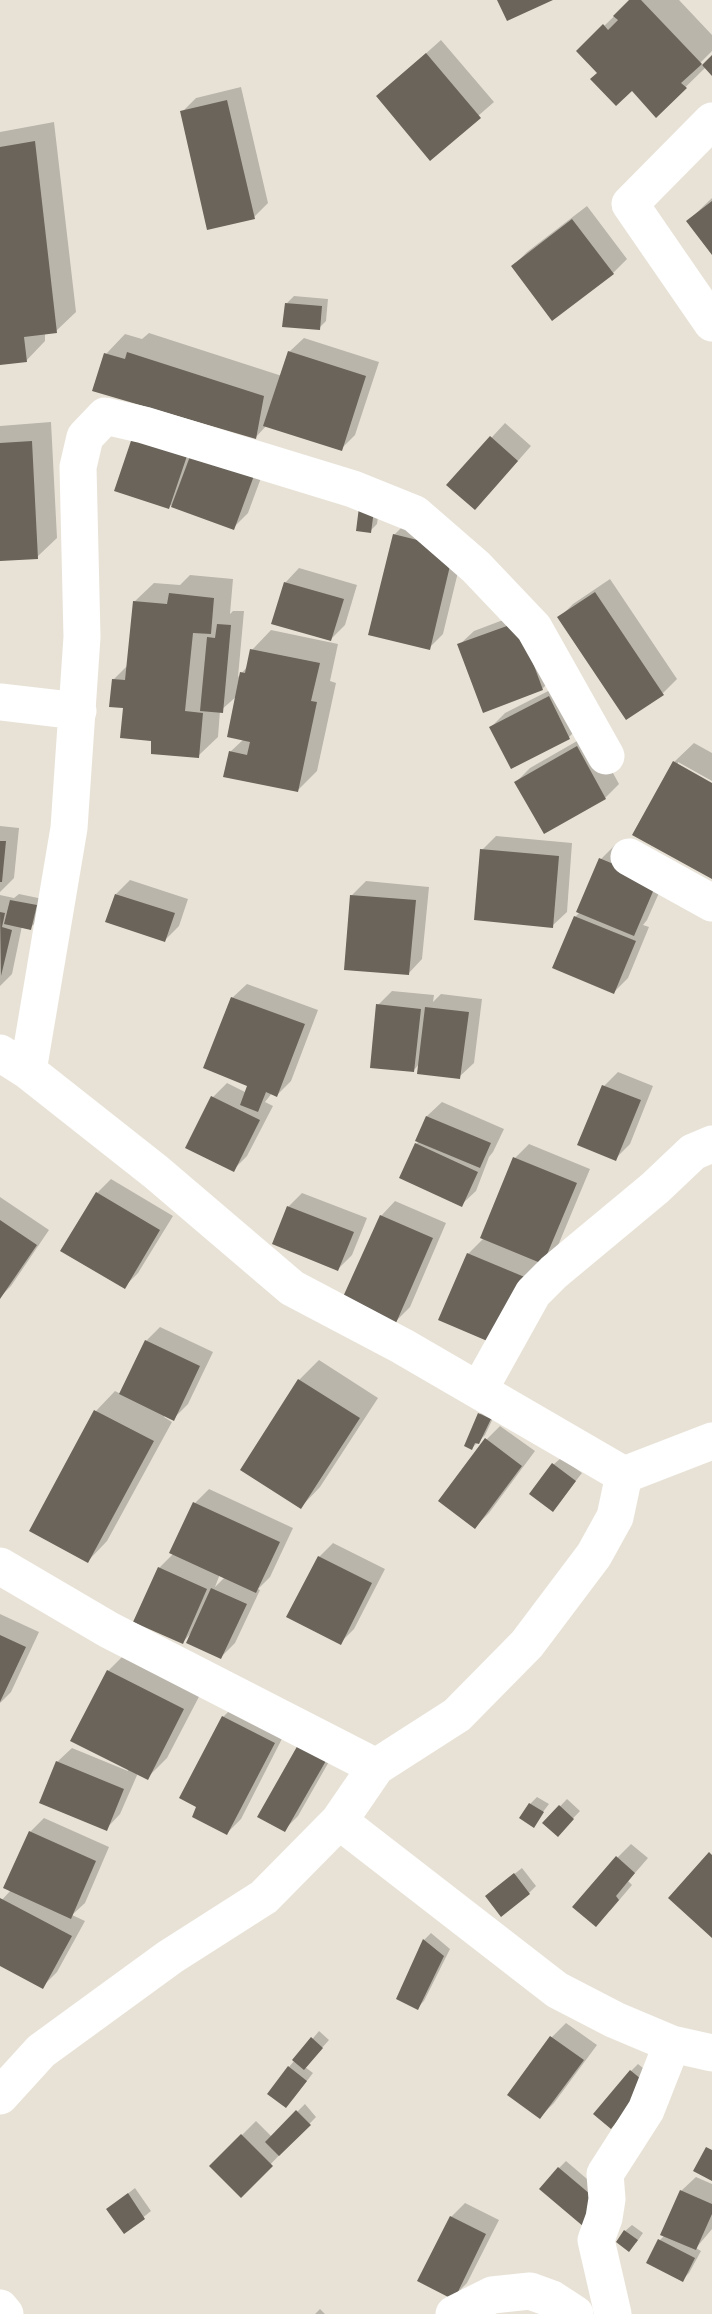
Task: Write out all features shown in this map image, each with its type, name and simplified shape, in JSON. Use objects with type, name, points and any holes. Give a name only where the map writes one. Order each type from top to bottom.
[{"type":"street","points":[[712,121],[630,204],[712,323]]},
{"type":"street","points":[[606,756],[534,628],[476,567],[415,514],[352,489],[144,425],[105,416],[85,437],[78,467],[82,637],[69,828],[14,1062],[156,1172],[292,1288],[402,1346],[624,1475]]},
{"type":"street","points":[[0,702],[78,711]]},
{"type":"street","points":[[629,857],[712,903]]},
{"type":"street","points":[[478,1390],[533,1293],[693,1152],[712,1144]]},
{"type":"street","points":[[624,1475],[712,1441]]},
{"type":"street","points":[[0,2096],[41,2051],[170,1957],[264,1897],[340,1821],[376,1767],[457,1715],[527,1644],[594,1555],[615,1517],[624,1475]]},
{"type":"street","points":[[0,1566],[109,1630],[376,1767]]},
{"type":"street","points":[[340,1821],[557,1990],[615,2020],[672,2044],[712,2053]]},
{"type":"street","points":[[613,2314],[596,2240],[607,2199],[605,2175],[646,2110],[672,2044]]},
{"type":"street","points":[[454,2314],[492,2295],[530,2291],[552,2299],[575,2314]]},
{"type":"street","points":[[0,2308],[5,2314]]},
{"type":"building","points":[[497,0],[553,0],[507,21]]},
{"type":"building","points":[[629,0],[641,0],[702,64],[681,83],[687,88],[656,118],[632,91],[616,106],[590,79],[597,73],[576,51],[603,24],[608,30],[618,20],[613,16]]},
{"type":"building","points":[[426,53],[481,118],[430,161],[376,96]]},
{"type":"building","points":[[712,55],[712,76],[702,65]]},
{"type":"building","points":[[227,100],[255,219],[207,230],[180,111]]},
{"type":"building","points":[[35,141],[57,333],[24,337],[27,362],[0,365],[0,147]]},
{"type":"building","points":[[712,201],[712,255],[686,221]]},
{"type":"building","points":[[572,219],[614,274],[552,321],[511,266]]},
{"type":"building","points":[[285,303],[322,306],[320,330],[282,327]]},
{"type":"building","points":[[288,351],[366,376],[342,451],[263,426]]},
{"type":"building","points":[[127,352],[264,396],[256,439],[92,391],[104,353],[125,359]]},
{"type":"building","points":[[134,432],[189,450],[169,509],[114,491]]},
{"type":"building","points":[[490,436],[518,461],[475,510],[446,485]]},
{"type":"building","points":[[32,441],[38,559],[0,561],[0,443]]},
{"type":"building","points":[[192,451],[255,473],[234,530],[171,507]]},
{"type":"building","points":[[359,507],[374,510],[371,533],[356,531]]},
{"type":"building","points":[[393,534],[454,549],[430,650],[368,635]]},
{"type":"building","points":[[284,582],[344,599],[331,641],[271,624]]},
{"type":"building","points":[[595,592],[664,695],[626,720],[557,617]]},
{"type":"building","points":[[169,593],[214,598],[211,634],[193,633],[185,711],[203,713],[199,758],[151,754],[151,741],[120,738],[123,708],[109,707],[112,679],[125,680],[133,601],[167,604]]},
{"type":"building","points":[[518,622],[543,690],[483,713],[457,644]]},
{"type":"building","points":[[217,624],[231,625],[223,713],[200,711],[207,637],[215,638]]},
{"type":"building","points":[[250,649],[320,663],[311,701],[317,702],[298,792],[223,777],[229,751],[247,755],[250,742],[227,737],[240,672],[245,673]]},
{"type":"building","points":[[549,696],[570,739],[511,769],[489,727]]},
{"type":"building","points":[[577,746],[606,799],[544,834],[514,782]]},
{"type":"building","points":[[673,761],[712,783],[712,879],[632,835]]},
{"type":"building","points":[[0,841],[6,841],[2,882],[0,882]]},
{"type":"building","points":[[480,849],[559,856],[553,928],[474,920]]},
{"type":"building","points":[[599,858],[657,882],[634,936],[576,912]]},
{"type":"building","points":[[115,894],[175,913],[165,942],[105,922]]},
{"type":"building","points":[[350,895],[416,900],[409,975],[344,970]]},
{"type":"building","points":[[10,900],[37,905],[31,930],[4,924]]},
{"type":"building","points":[[0,912],[5,913],[2,927],[12,930],[1,976]]},
{"type":"building","points":[[574,916],[636,941],[614,994],[552,968]]},
{"type":"building","points":[[231,997],[305,1024],[277,1097],[266,1092],[258,1112],[240,1105],[247,1086],[203,1068]]},
{"type":"building","points":[[376,1004],[421,1009],[414,1072],[370,1068]]},
{"type":"building","points":[[425,1007],[469,1012],[460,1079],[417,1074]]},
{"type":"building","points":[[602,1085],[641,1100],[616,1161],[577,1145]]},
{"type":"building","points":[[211,1096],[260,1120],[234,1172],[185,1148]]},
{"type":"building","points":[[426,1116],[491,1143],[480,1168],[415,1141]]},
{"type":"building","points":[[415,1143],[478,1172],[462,1207],[399,1178]]},
{"type":"building","points":[[513,1157],[577,1183],[543,1264],[480,1238]]},
{"type":"building","points":[[96,1192],[160,1230],[125,1289],[60,1251]]},
{"type":"building","points":[[287,1206],[354,1232],[338,1271],[272,1244]]},
{"type":"building","points":[[380,1215],[433,1238],[396,1323],[342,1299]]},
{"type":"building","points":[[0,1220],[37,1245],[0,1299]]},
{"type":"building","points":[[467,1253],[527,1278],[499,1346],[438,1320]]},
{"type":"building","points":[[145,1340],[200,1366],[174,1421],[119,1394]]},
{"type":"building","points":[[298,1379],[360,1418],[301,1509],[240,1470]]},
{"type":"building","points":[[94,1410],[154,1441],[88,1563],[29,1531]]},
{"type":"building","points":[[478,1413],[491,1419],[479,1444],[475,1443],[472,1450],[464,1446]]},
{"type":"building","points":[[485,1438],[522,1466],[475,1529],[438,1501]]},
{"type":"building","points":[[552,1463],[576,1481],[553,1512],[529,1494]]},
{"type":"building","points":[[193,1502],[280,1542],[256,1593],[169,1553]]},
{"type":"building","points":[[318,1556],[372,1583],[341,1645],[286,1617]]},
{"type":"building","points":[[158,1567],[207,1589],[183,1644],[133,1622]]},
{"type":"building","points":[[211,1588],[247,1604],[221,1659],[186,1643]]},
{"type":"building","points":[[0,1635],[26,1647],[0,1702]]},
{"type":"building","points":[[107,1670],[184,1709],[148,1780],[70,1741]]},
{"type":"building","points":[[222,1716],[275,1743],[227,1835],[192,1817],[196,1807],[179,1798]]},
{"type":"building","points":[[299,1743],[327,1759],[285,1832],[257,1817]]},
{"type":"building","points":[[56,1761],[124,1789],[107,1831],[39,1803]]},
{"type":"building","points":[[529,1803],[544,1812],[534,1828],[519,1818]]},
{"type":"building","points":[[559,1805],[574,1819],[558,1837],[542,1823]]},
{"type":"building","points":[[29,1831],[96,1861],[71,1919],[3,1888]]},
{"type":"building","points":[[709,1852],[712,1855],[712,1938],[668,1898]]},
{"type":"building","points":[[616,1856],[635,1873],[616,1896],[619,1900],[596,1927],[572,1907]]},
{"type":"building","points":[[514,1873],[530,1894],[501,1917],[485,1896]]},
{"type":"building","points":[[0,1898],[72,1936],[43,1989],[0,1966]]},
{"type":"building","points":[[423,1939],[444,1956],[418,2010],[396,1999]]},
{"type":"building","points":[[550,2036],[584,2060],[540,2119],[507,2095]]},
{"type":"building","points":[[311,2037],[323,2048],[304,2070],[292,2060]]},
{"type":"building","points":[[288,2066],[307,2081],[286,2108],[267,2094]]},
{"type":"building","points":[[630,2070],[647,2084],[611,2129],[593,2114]]},
{"type":"building","points":[[296,2110],[311,2125],[279,2156],[265,2142]]},
{"type":"building","points":[[241,2134],[273,2166],[241,2198],[209,2166]]},
{"type":"building","points":[[706,2147],[712,2150],[712,2181],[693,2171]]},
{"type":"building","points":[[558,2167],[603,2205],[584,2227],[539,2189]]},
{"type":"building","points":[[680,2190],[712,2204],[712,2214],[696,2250],[660,2235]]},
{"type":"building","points":[[128,2193],[145,2219],[124,2234],[106,2209]]},
{"type":"building","points":[[450,2216],[486,2234],[454,2300],[417,2281]]},
{"type":"building","points":[[624,2230],[638,2240],[629,2252],[616,2242]]},
{"type":"building","points":[[658,2239],[695,2258],[683,2282],[646,2263]]}]
